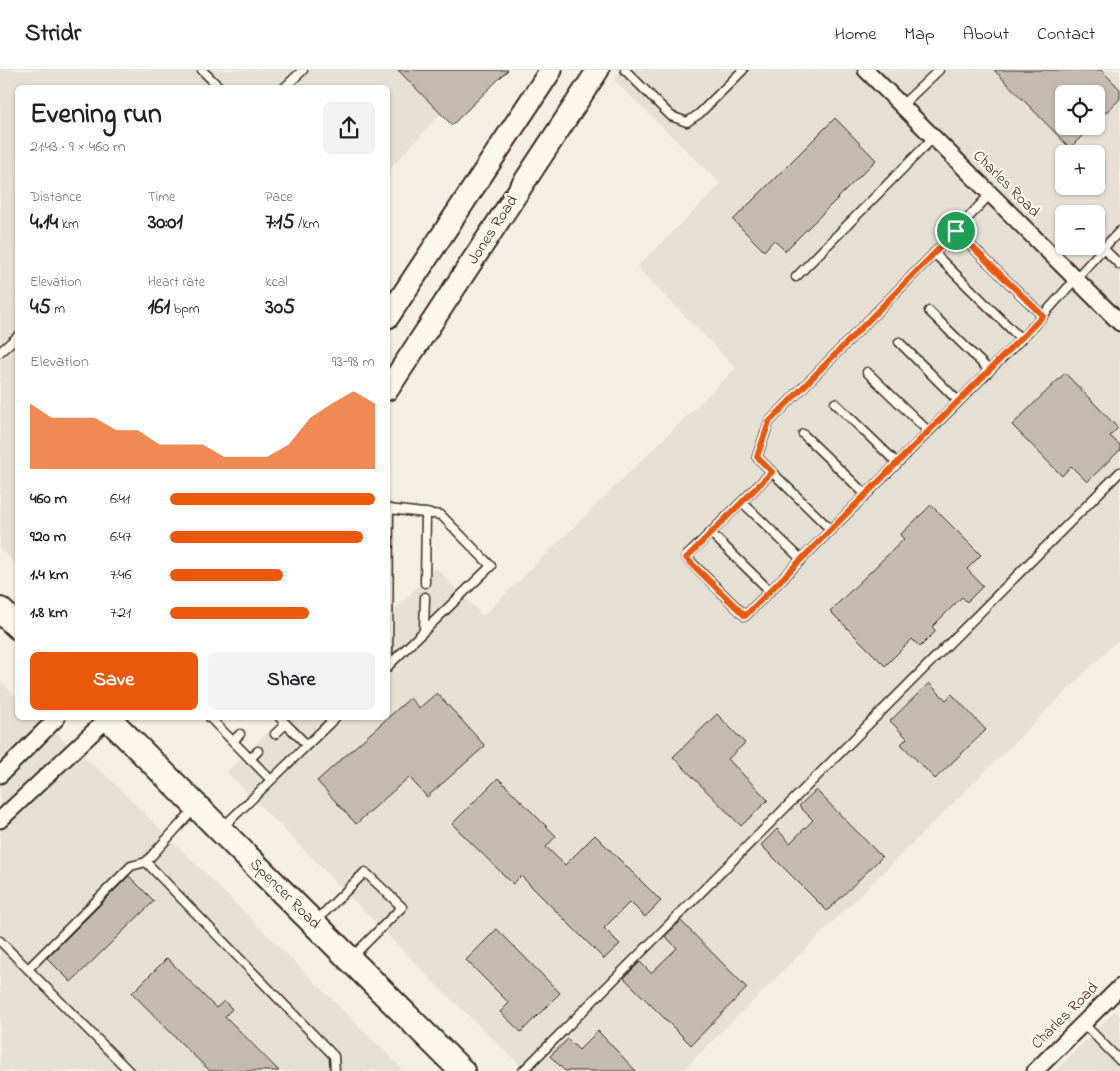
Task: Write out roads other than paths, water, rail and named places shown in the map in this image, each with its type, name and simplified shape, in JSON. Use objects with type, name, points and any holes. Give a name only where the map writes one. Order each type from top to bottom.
[{"type":"main road","points":[[390,314],[551,70]]},
{"type":"main road","name":"Jones Road","points":[[390,386],[598,70]]},
{"type":"main road","points":[[0,610],[15,624]]},
{"type":"main road","name":"Spencer Road","points":[[110,720],[462,1071]]},
{"type":"street","name":"Charles Road","points":[[866,70],[1120,323]]},
{"type":"street","points":[[0,775],[55,720]]},
{"type":"street","points":[[0,820],[106,720]]},
{"type":"street","name":"Charles Road","points":[[1035,1071],[1120,987]]},
{"type":"lane","points":[[202,70],[217,85]]},
{"type":"lane","points":[[287,85],[303,70]]},
{"type":"lane","points":[[625,70],[671,116],[687,122],[699,114],[743,70]]},
{"type":"lane","points":[[902,105],[940,70]]},
{"type":"lane","points":[[796,277],[934,137]]},
{"type":"lane","points":[[830,529],[757,457],[769,422],[991,193]]},
{"type":"lane","points":[[956,231],[1043,316]]},
{"type":"lane","points":[[1105,246],[1120,231]]},
{"type":"lane","points":[[1105,250],[1120,265]]},
{"type":"lane","points":[[934,253],[1020,339]]},
{"type":"lane","points":[[772,472],[686,558],[745,616],[1043,316],[1097,255]]},
{"type":"lane","points":[[929,311],[990,370]]},
{"type":"lane","points":[[0,352],[15,339]]},
{"type":"lane","points":[[899,342],[958,401]]},
{"type":"lane","points":[[867,372],[928,431]]},
{"type":"lane","points":[[835,403],[897,463]]},
{"type":"lane","points":[[803,434],[865,494]]},
{"type":"lane","points":[[523,1071],[1120,472]]},
{"type":"lane","points":[[742,502],[801,558]]},
{"type":"lane","points":[[390,508],[441,515],[491,566],[390,664]]},
{"type":"lane","points":[[425,583],[426,512]]},
{"type":"lane","points":[[711,533],[770,591]]},
{"type":"lane","points":[[424,597],[424,630]]},
{"type":"lane","points":[[212,720],[271,780]]},
{"type":"lane","points":[[216,724],[221,720]]},
{"type":"lane","points":[[220,830],[333,720]]},
{"type":"lane","points":[[276,734],[283,721],[307,745]]},
{"type":"lane","points":[[233,741],[240,734]]},
{"type":"lane","points":[[250,759],[258,752]]},
{"type":"lane","points":[[28,969],[131,866],[146,862],[197,806]]},
{"type":"lane","points":[[146,862],[334,1056],[335,1071]]},
{"type":"lane","points":[[314,923],[365,872],[402,907],[350,959]]},
{"type":"lane","points":[[0,941],[129,1071]]},
{"type":"lane","points":[[1083,1023],[1120,1061]]}]
